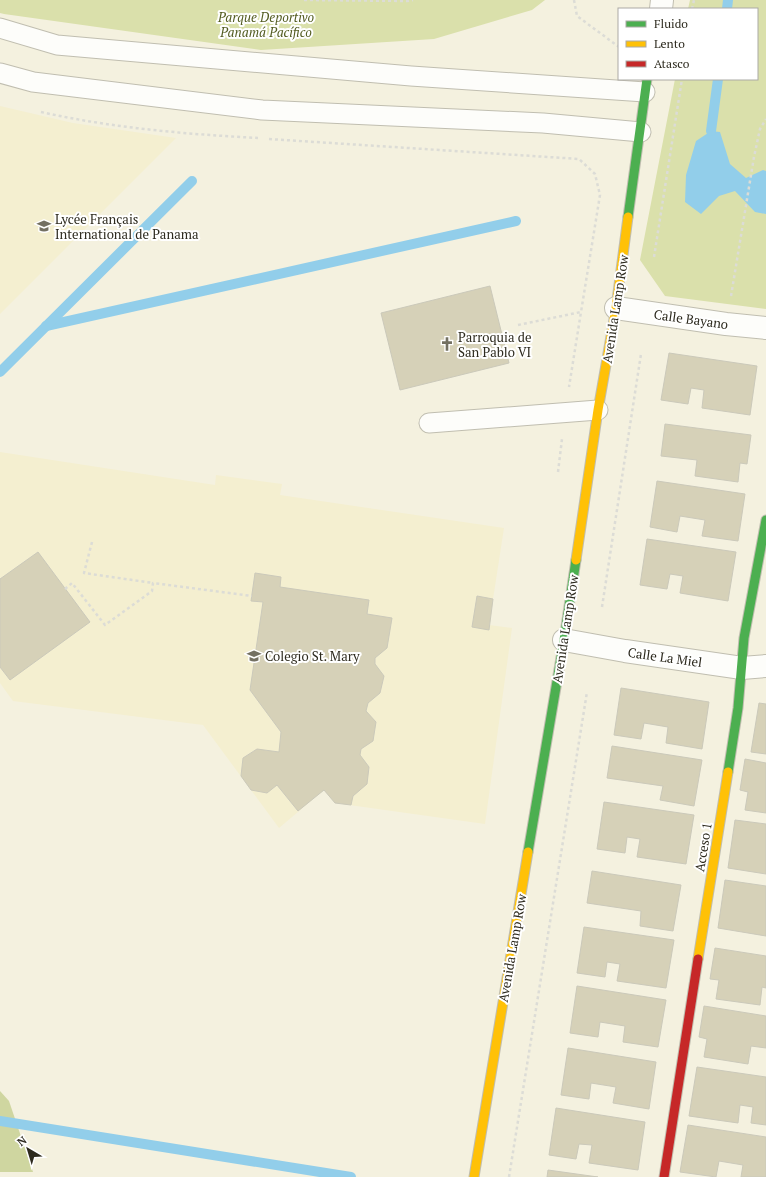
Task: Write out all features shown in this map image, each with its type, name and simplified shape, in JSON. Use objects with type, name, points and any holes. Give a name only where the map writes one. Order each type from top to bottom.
[{"type":"street","name":"Avenida Lamp Row","points":[[474,1177],[564,640],[598,410],[616,308],[641,132],[646,86]]},
{"type":"street","name":"Calle Bayano","points":[[616,308],[726,324],[766,328]]},
{"type":"street","name":"Acceso 1","points":[[664,1177],[736,716],[744,638],[766,520]]},
{"type":"street","name":"Calle La Miel","points":[[564,640],[625,651],[742,668],[766,666]]},
{"type":"lane","points":[[0,28],[57,45],[411,76],[646,86]]},
{"type":"lane","points":[[0,73],[33,82],[262,110],[543,123],[641,132]]},
{"type":"lane","points":[[429,423],[598,410]]},
{"type":"path","points":[[304,0],[413,0]]},
{"type":"path","points":[[574,0],[577,16],[618,46]]},
{"type":"path","points":[[654,257],[682,80]]},
{"type":"path","points":[[38,111],[76,120],[171,133],[579,159],[595,174],[600,195],[581,312]]},
{"type":"path","points":[[726,324],[754,157],[760,129],[766,119]]},
{"type":"path","points":[[602,607],[640,354]]},
{"type":"path","points":[[92,542],[84,573],[252,596]]},
{"type":"path","points":[[65,588],[72,583],[105,625],[152,591],[153,583]]},
{"type":"path","points":[[509,1177],[587,692]]},
{"type":"shaded area","name":"Lycée Français International de Panama","points":[[0,106],[73,123],[176,138],[0,314]]},
{"type":"shaded area","name":"Colegio St. Mary","points":[[0,452],[215,485],[216,475],[282,484],[280,495],[504,528],[489,625],[512,628],[485,824],[335,803],[324,790],[279,828],[203,725],[13,701],[0,683]]},
{"type":"green space","name":"Parque Deportivo Panamá Pacífico","points":[[0,0],[545,0],[532,10],[434,39],[261,50],[4,14],[0,13]]},
{"type":"green space","points":[[690,0],[766,0],[766,309],[665,296],[640,260],[675,80],[758,80],[758,8],[688,8]]},
{"type":"green space","points":[[0,1091],[9,1101],[33,1172],[0,1172]]},
{"type":"water","points":[[711,131],[720,132],[730,164],[746,178],[763,170],[766,171],[766,214],[755,212],[735,191],[719,196],[701,214],[685,202],[686,175],[696,141]]},
{"type":"building","name":"Parroquia de San Pablo VI","points":[[490,286],[509,363],[400,390],[381,313]]},
{"type":"building","points":[[669,353],[757,366],[750,415],[702,408],[704,390],[691,388],[688,404],[661,400]]},
{"type":"building","points":[[665,424],[751,435],[747,464],[740,463],[738,482],[695,476],[697,460],[661,456]]},
{"type":"building","points":[[657,481],[745,494],[738,541],[702,536],[705,520],[680,516],[677,532],[650,527]]},
{"type":"building","points":[[647,539],[736,552],[728,601],[680,593],[683,576],[670,574],[667,589],[640,585]]},
{"type":"building","points":[[38,552],[90,622],[10,680],[0,667],[0,579]]},
{"type":"building","points":[[255,573],[281,577],[280,587],[369,600],[367,614],[392,618],[387,648],[375,658],[375,664],[384,676],[380,693],[368,703],[366,711],[376,722],[373,741],[361,749],[360,755],[369,767],[367,784],[353,796],[351,805],[335,803],[324,790],[298,811],[277,785],[267,793],[251,790],[241,776],[243,758],[257,749],[279,752],[281,732],[250,690],[263,602],[251,601]]},
{"type":"building","points":[[477,596],[493,599],[489,630],[472,627]]},
{"type":"building","points":[[621,688],[709,702],[702,749],[666,743],[668,727],[644,723],[641,739],[614,735]]},
{"type":"building","points":[[759,703],[766,704],[766,754],[751,752]]},
{"type":"building","points":[[612,746],[702,760],[694,806],[660,800],[663,786],[607,778]]},
{"type":"building","points":[[745,759],[766,763],[766,813],[745,810],[748,792],[740,790]]},
{"type":"building","points":[[604,802],[694,815],[686,864],[637,857],[640,839],[627,837],[625,853],[597,849]]},
{"type":"building","points":[[735,820],[766,824],[766,874],[728,868]]},
{"type":"building","points":[[592,871],[681,885],[673,931],[640,926],[641,911],[587,903]]},
{"type":"building","points":[[725,880],[766,886],[766,936],[718,928]]},
{"type":"building","points":[[584,927],[674,940],[666,988],[617,981],[620,964],[607,962],[605,977],[577,973]]},
{"type":"building","points":[[715,948],[766,956],[766,988],[762,987],[760,1005],[716,999],[719,980],[710,979]]},
{"type":"building","points":[[577,986],[666,1000],[658,1047],[623,1042],[625,1026],[600,1022],[598,1037],[570,1033]]},
{"type":"building","points":[[704,1006],[766,1016],[766,1048],[751,1046],[748,1064],[704,1057],[707,1039],[699,1037]]},
{"type":"building","points":[[568,1048],[656,1062],[649,1109],[613,1103],[616,1087],[591,1083],[589,1099],[561,1095]]},
{"type":"building","points":[[697,1067],[766,1077],[766,1125],[751,1123],[753,1107],[740,1105],[738,1123],[689,1116]]},
{"type":"building","points":[[556,1108],[645,1122],[638,1170],[589,1163],[592,1145],[579,1144],[576,1159],[549,1155]]},
{"type":"building","points":[[688,1125],[766,1137],[766,1177],[741,1177],[743,1165],[719,1161],[716,1177],[680,1172]]},
{"type":"building","points":[[548,1170],[598,1177],[547,1177]]},
{"type":"waterway","points":[[727,8],[728,0]]},
{"type":"waterway","points":[[711,131],[718,80]]},
{"type":"waterway","points":[[0,372],[192,181]]},
{"type":"waterway","points":[[46,326],[516,221]]},
{"type":"waterway","points":[[0,1121],[351,1177]]},
{"type":"traffic: fast","points":[[628,217],[647,80]]},
{"type":"traffic: fast","points":[[728,772],[738,708],[744,638],[766,520]]},
{"type":"traffic: fast","points":[[528,852],[576,560]]},
{"type":"traffic: slow","points":[[576,560],[598,410],[616,308],[628,217]]},
{"type":"traffic: slow","points":[[698,959],[728,772]]},
{"type":"traffic: slow","points":[[474,1177],[528,852]]},
{"type":"traffic: jam","points":[[664,1177],[698,959]]},
{"type":"place","name":"Lycée Français International de Panama","points":[[44,226]]},
{"type":"place","name":"Parroquia de San Pablo VI","points":[[447,344]]},
{"type":"place","name":"Colegio St. Mary","points":[[254,656]]}]
